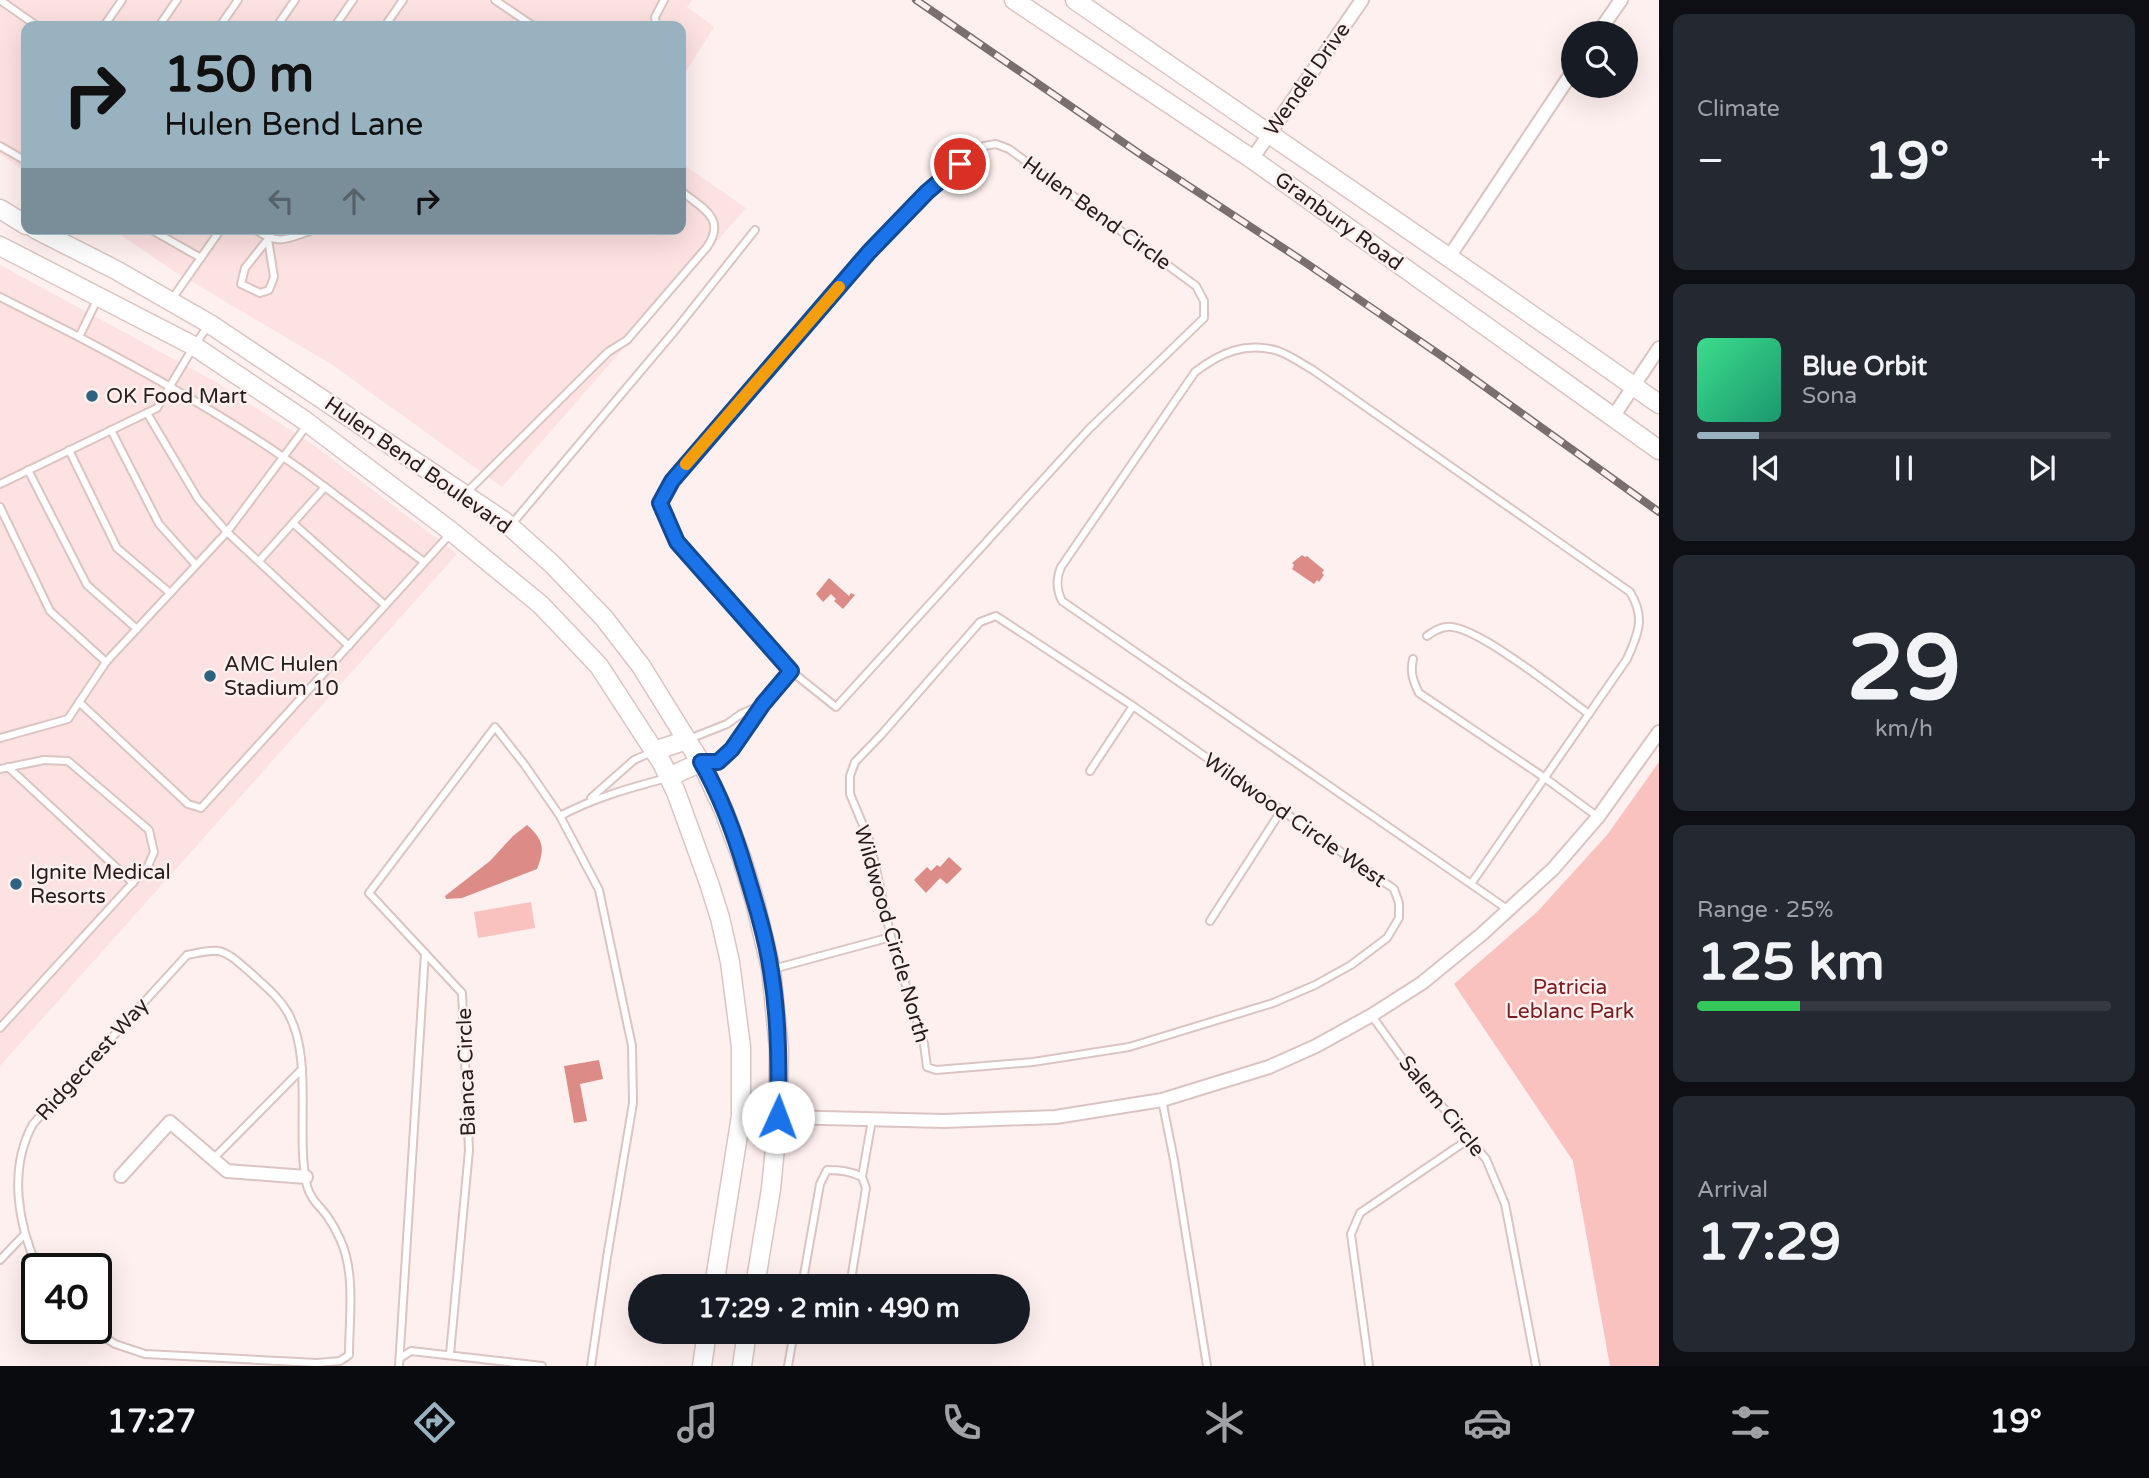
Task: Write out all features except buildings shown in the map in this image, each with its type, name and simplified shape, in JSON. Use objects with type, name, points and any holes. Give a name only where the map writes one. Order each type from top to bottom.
[{"type":"street","name":"Granbury Road","points":[[1014,0],[1252,159],[1659,450]]},
{"type":"street","name":"Granbury Road","points":[[1075,0],[1659,404]]},
{"type":"street","name":"Wendel Drive","points":[[1252,159],[1362,0]]},
{"type":"street","points":[[1606,21],[1620,0]]},
{"type":"street","points":[[1449,257],[1561,89]]},
{"type":"street","points":[[0,209],[21,222]]},
{"type":"street","points":[[38,265],[46,235]]},
{"type":"street","name":"Hulen Bend Boulevard","points":[[52,235],[210,324],[510,526],[552,564],[604,618],[641,666],[701,762],[728,820],[759,916],[771,970],[779,1049],[778,1117],[771,1189],[757,1274]]},
{"type":"street","name":"Hulen Bend Boulevard","points":[[0,246],[194,346],[309,423],[452,532],[541,605],[599,666],[669,778],[703,863],[730,962],[741,1047],[741,1116],[716,1274]]},
{"type":"street","points":[[1612,418],[1659,348]]},
{"type":"street","points":[[741,1116],[969,1121],[1056,1117],[1162,1100],[1269,1067],[1316,1046],[1422,984],[1482,934],[1553,869],[1598,817],[1659,732]]},
{"type":"street","points":[[654,751],[687,740]]},
{"type":"street","points":[[669,778],[701,762]]},
{"type":"street","points":[[121,1176],[170,1122],[227,1171],[306,1177]]},
{"type":"street","points":[[702,1366],[705,1344]]},
{"type":"street","points":[[742,1366],[745,1344]]},
{"type":"lane","points":[[107,21],[122,0]]},
{"type":"lane","points":[[162,21],[177,0]]},
{"type":"lane","points":[[223,21],[238,0]]},
{"type":"lane","points":[[280,21],[295,0]]},
{"type":"lane","points":[[338,21],[353,0]]},
{"type":"lane","points":[[388,21],[403,0]]},
{"type":"lane","points":[[495,0],[526,21]]},
{"type":"lane","points":[[655,21],[664,0]]},
{"type":"lane","points":[[1,2],[30,21]]},
{"type":"lane","name":"Hulen Bend Circle","points":[[996,144],[1009,149],[1196,286],[1204,301],[1204,318],[1089,429],[836,707],[791,671],[677,542],[660,503],[672,481],[869,252],[927,192],[984,146],[996,144]]},
{"type":"lane","points":[[0,146],[21,157]]},
{"type":"lane","points":[[464,495],[608,352],[627,340],[707,247],[715,236],[715,222],[712,215],[686,195]]},
{"type":"lane","points":[[510,526],[677,328],[755,230]]},
{"type":"lane","points":[[161,235],[201,258]]},
{"type":"lane","points":[[171,302],[217,235]]},
{"type":"lane","points":[[263,235],[268,239],[284,240],[298,235]]},
{"type":"lane","points":[[268,239],[274,277],[269,290],[260,293],[241,284],[246,268],[268,239]]},
{"type":"lane","points":[[79,337],[99,296]]},
{"type":"lane","points":[[0,297],[170,386],[284,456],[425,562]]},
{"type":"lane","points":[[0,484],[157,408],[210,324]]},
{"type":"lane","points":[[1471,884],[1627,659],[1639,632],[1637,604],[1630,592],[1313,370],[1279,351],[1259,348],[1228,352],[1212,359],[1195,372],[1061,566],[1057,577],[1058,594],[1062,601],[1507,909]]},
{"type":"lane","points":[[147,412],[198,499],[226,532],[349,646]]},
{"type":"lane","points":[[0,738],[68,719],[106,662],[226,532],[309,423]]},
{"type":"lane","points":[[111,430],[159,524],[195,564]]},
{"type":"lane","points":[[69,450],[117,548],[170,593]]},
{"type":"lane","points":[[28,470],[87,585],[136,629]]},
{"type":"lane","points":[[259,561],[325,487]]},
{"type":"lane","points":[[0,507],[50,611],[106,662]]},
{"type":"lane","points":[[294,524],[385,605]]},
{"type":"lane","points":[[79,702],[188,804],[201,808],[452,532]]},
{"type":"lane","name":"Wildwood Circle West","points":[[855,762],[980,622],[996,616],[1133,706],[1394,889],[1399,903],[1399,918],[1387,937],[1350,965],[1315,985],[1273,1003],[1129,1047],[1032,1062],[936,1070],[926,1067]]},
{"type":"lane","points":[[1427,636],[1448,626],[1468,631],[1589,714]]},
{"type":"lane","points":[[1413,659],[1413,682],[1419,693],[1598,817]]},
{"type":"lane","points":[[701,762],[718,762],[732,749],[763,704],[791,671]]},
{"type":"lane","points":[[687,740],[727,724],[763,704]]},
{"type":"lane","points":[[1090,771],[1133,706]]},
{"type":"lane","name":"Bianca Circle","points":[[450,1354],[469,1150],[462,993],[369,892],[495,727],[560,816],[599,890],[632,1046],[633,1103],[591,1366]]},
{"type":"lane","points":[[587,802],[634,760],[654,751]]},
{"type":"lane","points":[[0,769],[44,760],[68,761],[149,831],[154,852],[148,866],[0,1028]]},
{"type":"lane","name":"Wildwood Circle North","points":[[855,762],[850,776],[850,794],[870,842],[891,937],[924,1044],[926,1067]]},
{"type":"lane","points":[[8,767],[133,883]]},
{"type":"lane","points":[[560,816],[587,802],[669,778]]},
{"type":"lane","points":[[1210,920],[1281,811]]},
{"type":"lane","points":[[771,970],[891,937]]},
{"type":"lane","name":"Ridgecrest Way","points":[[32,1253],[20,1212],[19,1163],[24,1140],[33,1125],[187,955],[214,949],[223,951],[276,996],[289,1015],[302,1069]]},
{"type":"lane","points":[[399,1366],[425,953]]},
{"type":"lane","name":"Salem Circle","points":[[1372,1015],[1405,1062],[1486,1158],[1505,1204],[1536,1366]]},
{"type":"lane","points":[[214,1159],[302,1069]]},
{"type":"lane","points":[[112,1342],[145,1354],[224,1362],[317,1363],[340,1361],[349,1355],[349,1274],[341,1242],[327,1216],[314,1203],[307,1187],[303,1149],[302,1069]]},
{"type":"lane","points":[[1162,1100],[1207,1366]]},
{"type":"lane","points":[[852,1274],[866,1188],[862,1177],[873,1119]]},
{"type":"lane","points":[[1369,1366],[1351,1234],[1360,1213],[1469,1139]]},
{"type":"lane","points":[[804,1274],[822,1177],[827,1170],[837,1170],[852,1172],[862,1177]]},
{"type":"lane","points":[[0,1260],[25,1234]]},
{"type":"lane","points":[[788,1366],[792,1344]]},
{"type":"lane","points":[[400,1358],[411,1351],[542,1366]]},
{"type":"shaded area","points":[[0,0],[692,0],[687,7],[714,27],[686,71],[686,21],[21,21],[21,169],[0,154]]},
{"type":"shaded area","points":[[686,166],[746,208],[502,487],[331,364],[172,270],[121,235],[686,235]]},
{"type":"shaded area","points":[[0,265],[216,382],[315,446],[457,554],[0,1066]]},
{"type":"shaded area","points":[[1302,555],[1324,570],[1319,582],[1317,580],[1314,584],[1292,569],[1292,563]]},
{"type":"shaded area","points":[[829,578],[849,596],[851,593],[855,595],[843,609],[831,594],[823,602],[816,594]]},
{"type":"shaded area","points":[[527,825],[540,840],[542,850],[537,869],[462,898],[446,899],[445,896],[490,861]]},
{"type":"shaded area","points":[[949,857],[962,869],[947,884],[940,878],[926,893],[914,880],[927,867],[931,871],[937,865],[940,867]]},
{"type":"shaded area","points":[[599,1060],[603,1079],[580,1084],[587,1121],[574,1123],[564,1066]]},
{"type":"green space","name":"Patricia Leblanc Park","points":[[1659,762],[1659,1366],[1610,1366],[1573,1161],[1454,984],[1537,912],[1607,835]]},
{"type":"green space","points":[[531,902],[535,928],[478,938],[474,912]]},
{"type":"railway","points":[[916,0],[1449,361],[1659,512]]},
{"type":"slow traffic","points":[[686,464],[839,287]]},
{"type":"place","name":"OK Food Mart","points":[[92,396]]},
{"type":"place","name":"AMC Hulen Stadium 10","points":[[210,676]]},
{"type":"place","name":"Ignite Medical Resorts","points":[[16,884]]},
{"type":"route","points":[[778,1117],[779,1049],[766,942],[731,828],[701,762],[718,762],[732,749],[763,704],[791,671],[677,542],[660,503],[672,481],[869,252],[927,192],[960,164]]}]
